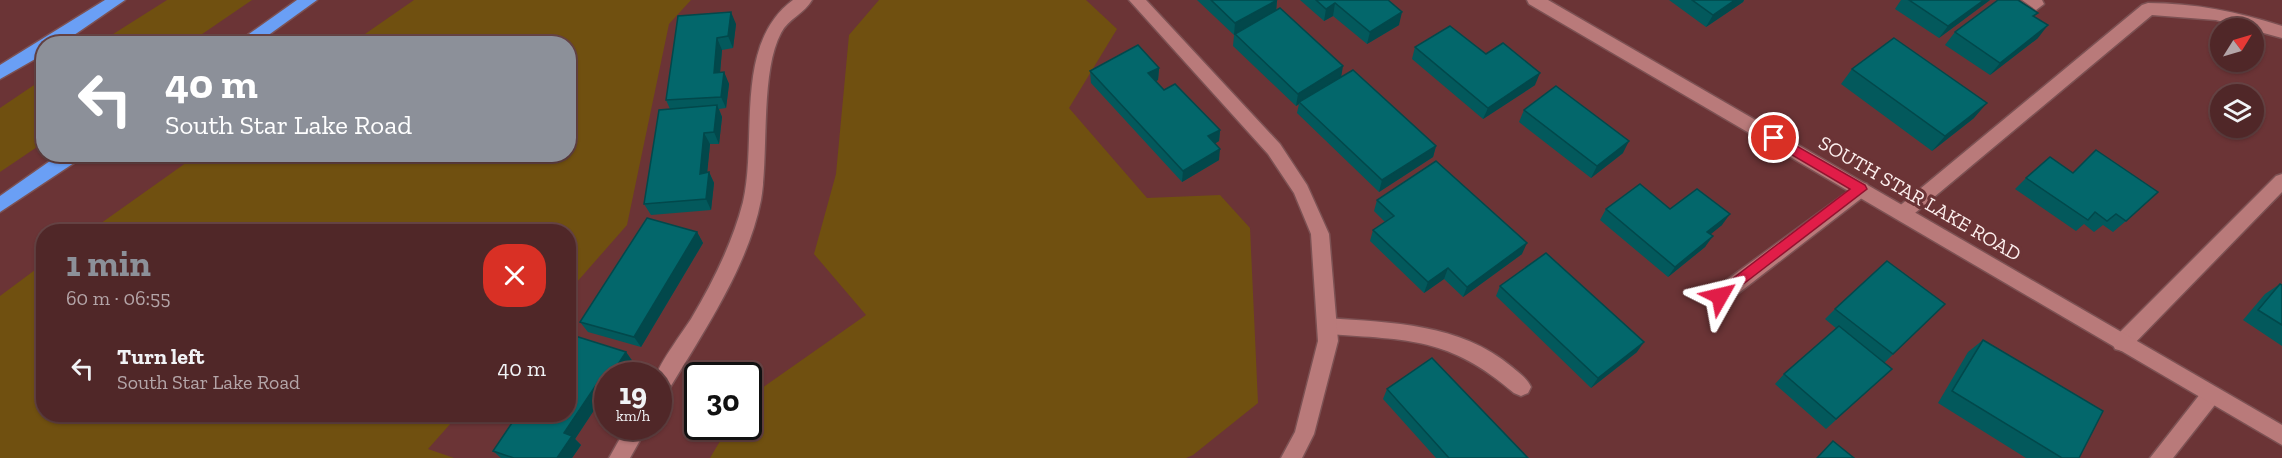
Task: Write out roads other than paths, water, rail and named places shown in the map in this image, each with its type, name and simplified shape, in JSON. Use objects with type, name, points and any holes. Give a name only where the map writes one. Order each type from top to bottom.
[{"type":"highway","points":[[61,36],[117,0]]},
{"type":"highway","points":[[255,36],[309,0]]},
{"type":"highway","points":[[0,73],[36,51]]},
{"type":"highway","points":[[0,205],[62,162]]},
{"type":"street","points":[[672,367],[709,305],[739,244],[752,200],[764,56],[774,30],[789,12],[804,0]]},
{"type":"street","points":[[1137,0],[1274,149],[1301,190],[1320,234],[1328,341],[1304,434],[1291,458]]},
{"type":"street","name":"SOUTH STAR LAKE ROAD","points":[[1535,0],[2282,436]]},
{"type":"street","points":[[1903,213],[2148,9],[2183,9],[2233,15],[2282,32]]},
{"type":"street","points":[[2122,343],[2282,181]]},
{"type":"street","points":[[1720,296],[1861,189]]},
{"type":"street","points":[[1328,326],[1442,338],[1486,356],[1521,387]]},
{"type":"street","points":[[2160,458],[2211,395]]},
{"type":"street","points":[[619,458],[630,440]]}]
